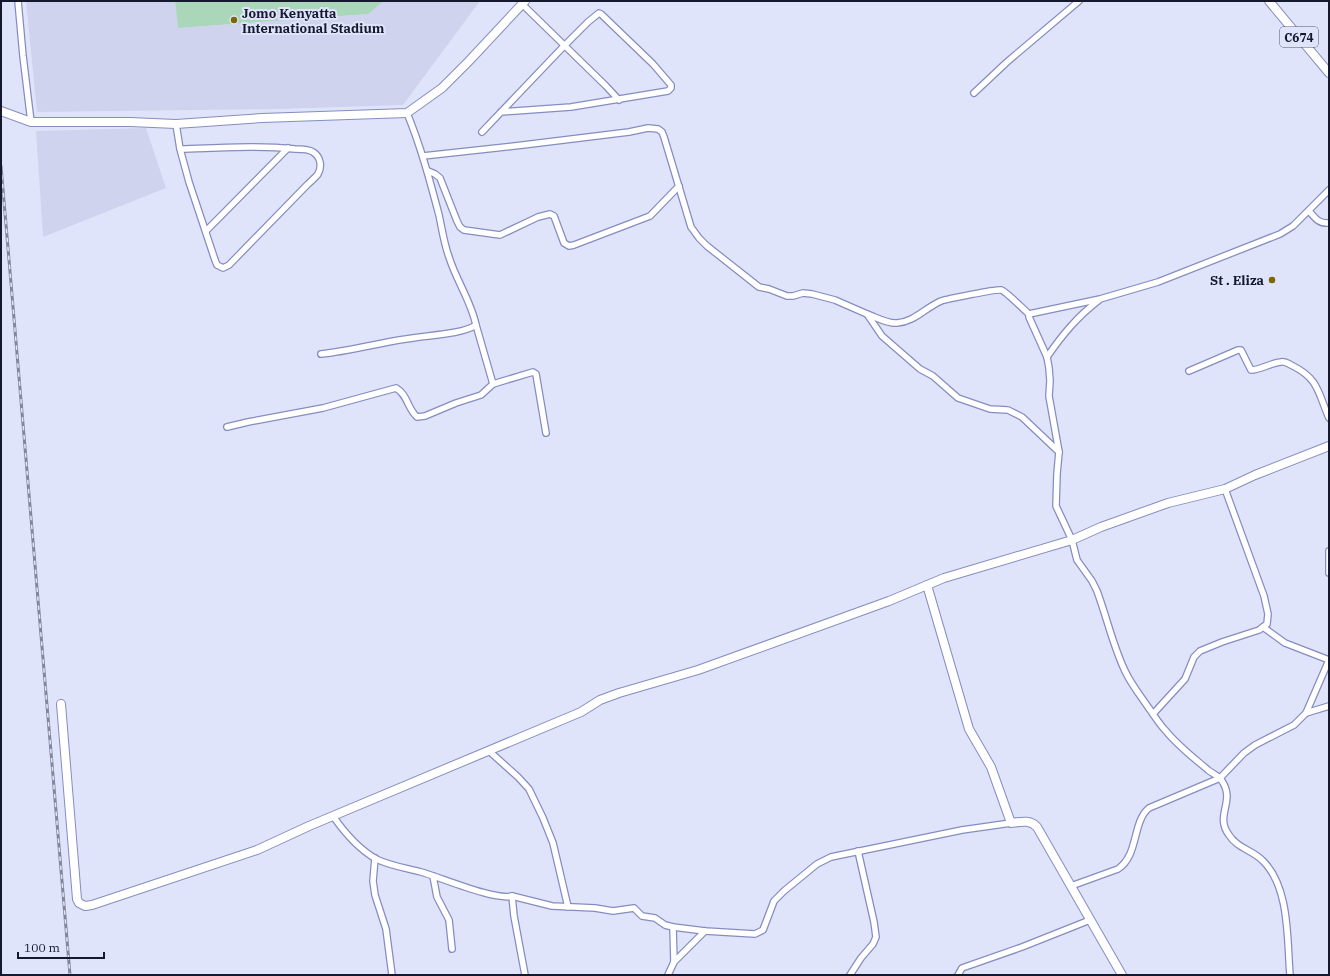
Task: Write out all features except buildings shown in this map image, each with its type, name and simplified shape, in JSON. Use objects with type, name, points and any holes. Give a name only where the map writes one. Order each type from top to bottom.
[{"type":"street","points":[[18,1],[31,122]]},
{"type":"street","points":[[974,93],[1007,62],[1079,1]]},
{"type":"street","name":"C674","points":[[1269,1],[1329,73]]},
{"type":"street","points":[[1,111],[31,122],[130,122],[176,124],[262,118],[407,113],[442,88],[523,3],[564,46],[606,86],[618,100]]},
{"type":"street","points":[[482,132],[501,112],[564,46],[588,22],[600,13],[653,64],[671,84],[671,88],[668,91],[618,100],[571,107],[501,112]]},
{"type":"street","points":[[407,113],[428,171],[449,258],[474,317],[493,384]]},
{"type":"street","points":[[176,124],[180,149],[189,182],[217,265],[223,268],[229,265],[318,174],[320,165],[319,158],[313,152],[288,148],[180,149]]},
{"type":"street","points":[[423,156],[658,129],[662,132],[689,221],[699,238],[759,287],[787,296],[803,293],[835,300],[867,314],[895,323],[906,322],[940,302],[952,298],[996,290],[1002,290],[1007,293],[1029,314],[1047,357],[1050,381],[1048,396],[1059,452],[1056,506],[1072,540],[1077,560],[1098,591],[1125,672],[1132,685],[1166,731],[1180,746],[1210,772],[1220,778],[1226,789],[1228,800],[1223,815],[1223,822],[1228,834],[1236,844],[1262,859],[1271,871],[1279,886],[1284,905],[1290,975]]},
{"type":"street","points":[[206,231],[288,148]]},
{"type":"street","points":[[428,171],[440,178],[457,221],[460,227],[464,230],[500,235],[538,217],[550,214],[554,216],[564,243],[569,246],[650,216],[679,186]]},
{"type":"street","points":[[1029,314],[1100,299],[1158,282],[1280,234],[1293,226],[1329,190]]},
{"type":"street","points":[[1309,211],[1319,222],[1329,223]]},
{"type":"street","points":[[1047,357],[1067,329],[1077,318],[1100,299]]},
{"type":"street","points":[[867,314],[882,336],[920,369],[933,376],[958,398],[990,409],[1008,410],[1022,417],[1059,452]]},
{"type":"street","points":[[321,354],[338,353],[406,339],[457,331],[476,325]]},
{"type":"street","points":[[1189,371],[1238,350],[1241,350],[1251,370],[1284,362],[1303,371],[1311,378],[1317,387],[1321,401],[1329,418]]},
{"type":"street","points":[[227,427],[323,408],[396,388],[403,392],[411,411],[417,417],[425,416],[456,403],[481,395],[493,384],[528,373],[535,373],[541,398],[546,433]]},
{"type":"street","points":[[61,704],[77,899],[79,903],[85,906],[92,905],[257,850],[333,816],[581,712],[600,700],[698,670],[889,601],[944,578],[1072,540],[1168,503],[1226,489],[1255,475],[1329,446]]},
{"type":"street","points":[[1153,714],[1185,679],[1194,657],[1200,651],[1255,631],[1267,624],[1268,621],[1264,596],[1226,489]]},
{"type":"street","points":[[1329,550],[1329,573]]},
{"type":"street","points":[[927,585],[969,729],[991,767],[1011,823]]},
{"type":"street","points":[[1071,886],[1123,866],[1129,858],[1143,816],[1149,808],[1220,778],[1255,745],[1294,725],[1306,713],[1329,660],[1285,643],[1263,627]]},
{"type":"street","points":[[1306,713],[1329,706]]},
{"type":"street","points":[[488,751],[518,777],[529,790],[543,818],[553,843],[568,907]]},
{"type":"street","points":[[333,816],[342,829],[375,858],[389,864],[433,876],[487,894],[508,897],[512,896],[552,906],[595,908],[613,911],[634,908],[642,916],[655,918],[665,925],[673,927],[744,934],[759,933],[765,924],[774,901],[803,874],[817,864],[831,857],[962,830],[1011,823],[1030,822],[1033,823],[1071,886],[1122,975]]},
{"type":"street","points":[[850,975],[861,958],[873,944],[876,937],[858,851]]},
{"type":"street","points":[[375,858],[373,881],[375,895],[386,929],[392,975]]},
{"type":"street","points":[[433,876],[437,897],[450,926],[452,949]]},
{"type":"street","points":[[512,896],[514,916],[525,975]]},
{"type":"street","points":[[958,975],[962,968],[1022,947],[1090,920]]},
{"type":"street","points":[[673,927],[674,962]]},
{"type":"street","points":[[668,975],[674,962],[705,931]]},
{"type":"shaded area","points":[[26,1],[175,1],[178,28],[368,14],[384,1],[480,1],[403,105],[279,109],[37,112]]},
{"type":"shaded area","points":[[146,128],[166,188],[43,237],[36,131]]},
{"type":"green space","name":"Jomo Kenyatta International Stadium","points":[[175,1],[384,1],[368,14],[178,28]]},
{"type":"railway","points":[[1,166],[70,975]]},
{"type":"place","name":"Jomo Kenyatta International Stadium","points":[[234,20]]},
{"type":"place","name":"St . Eliza","points":[[1272,280]]}]
